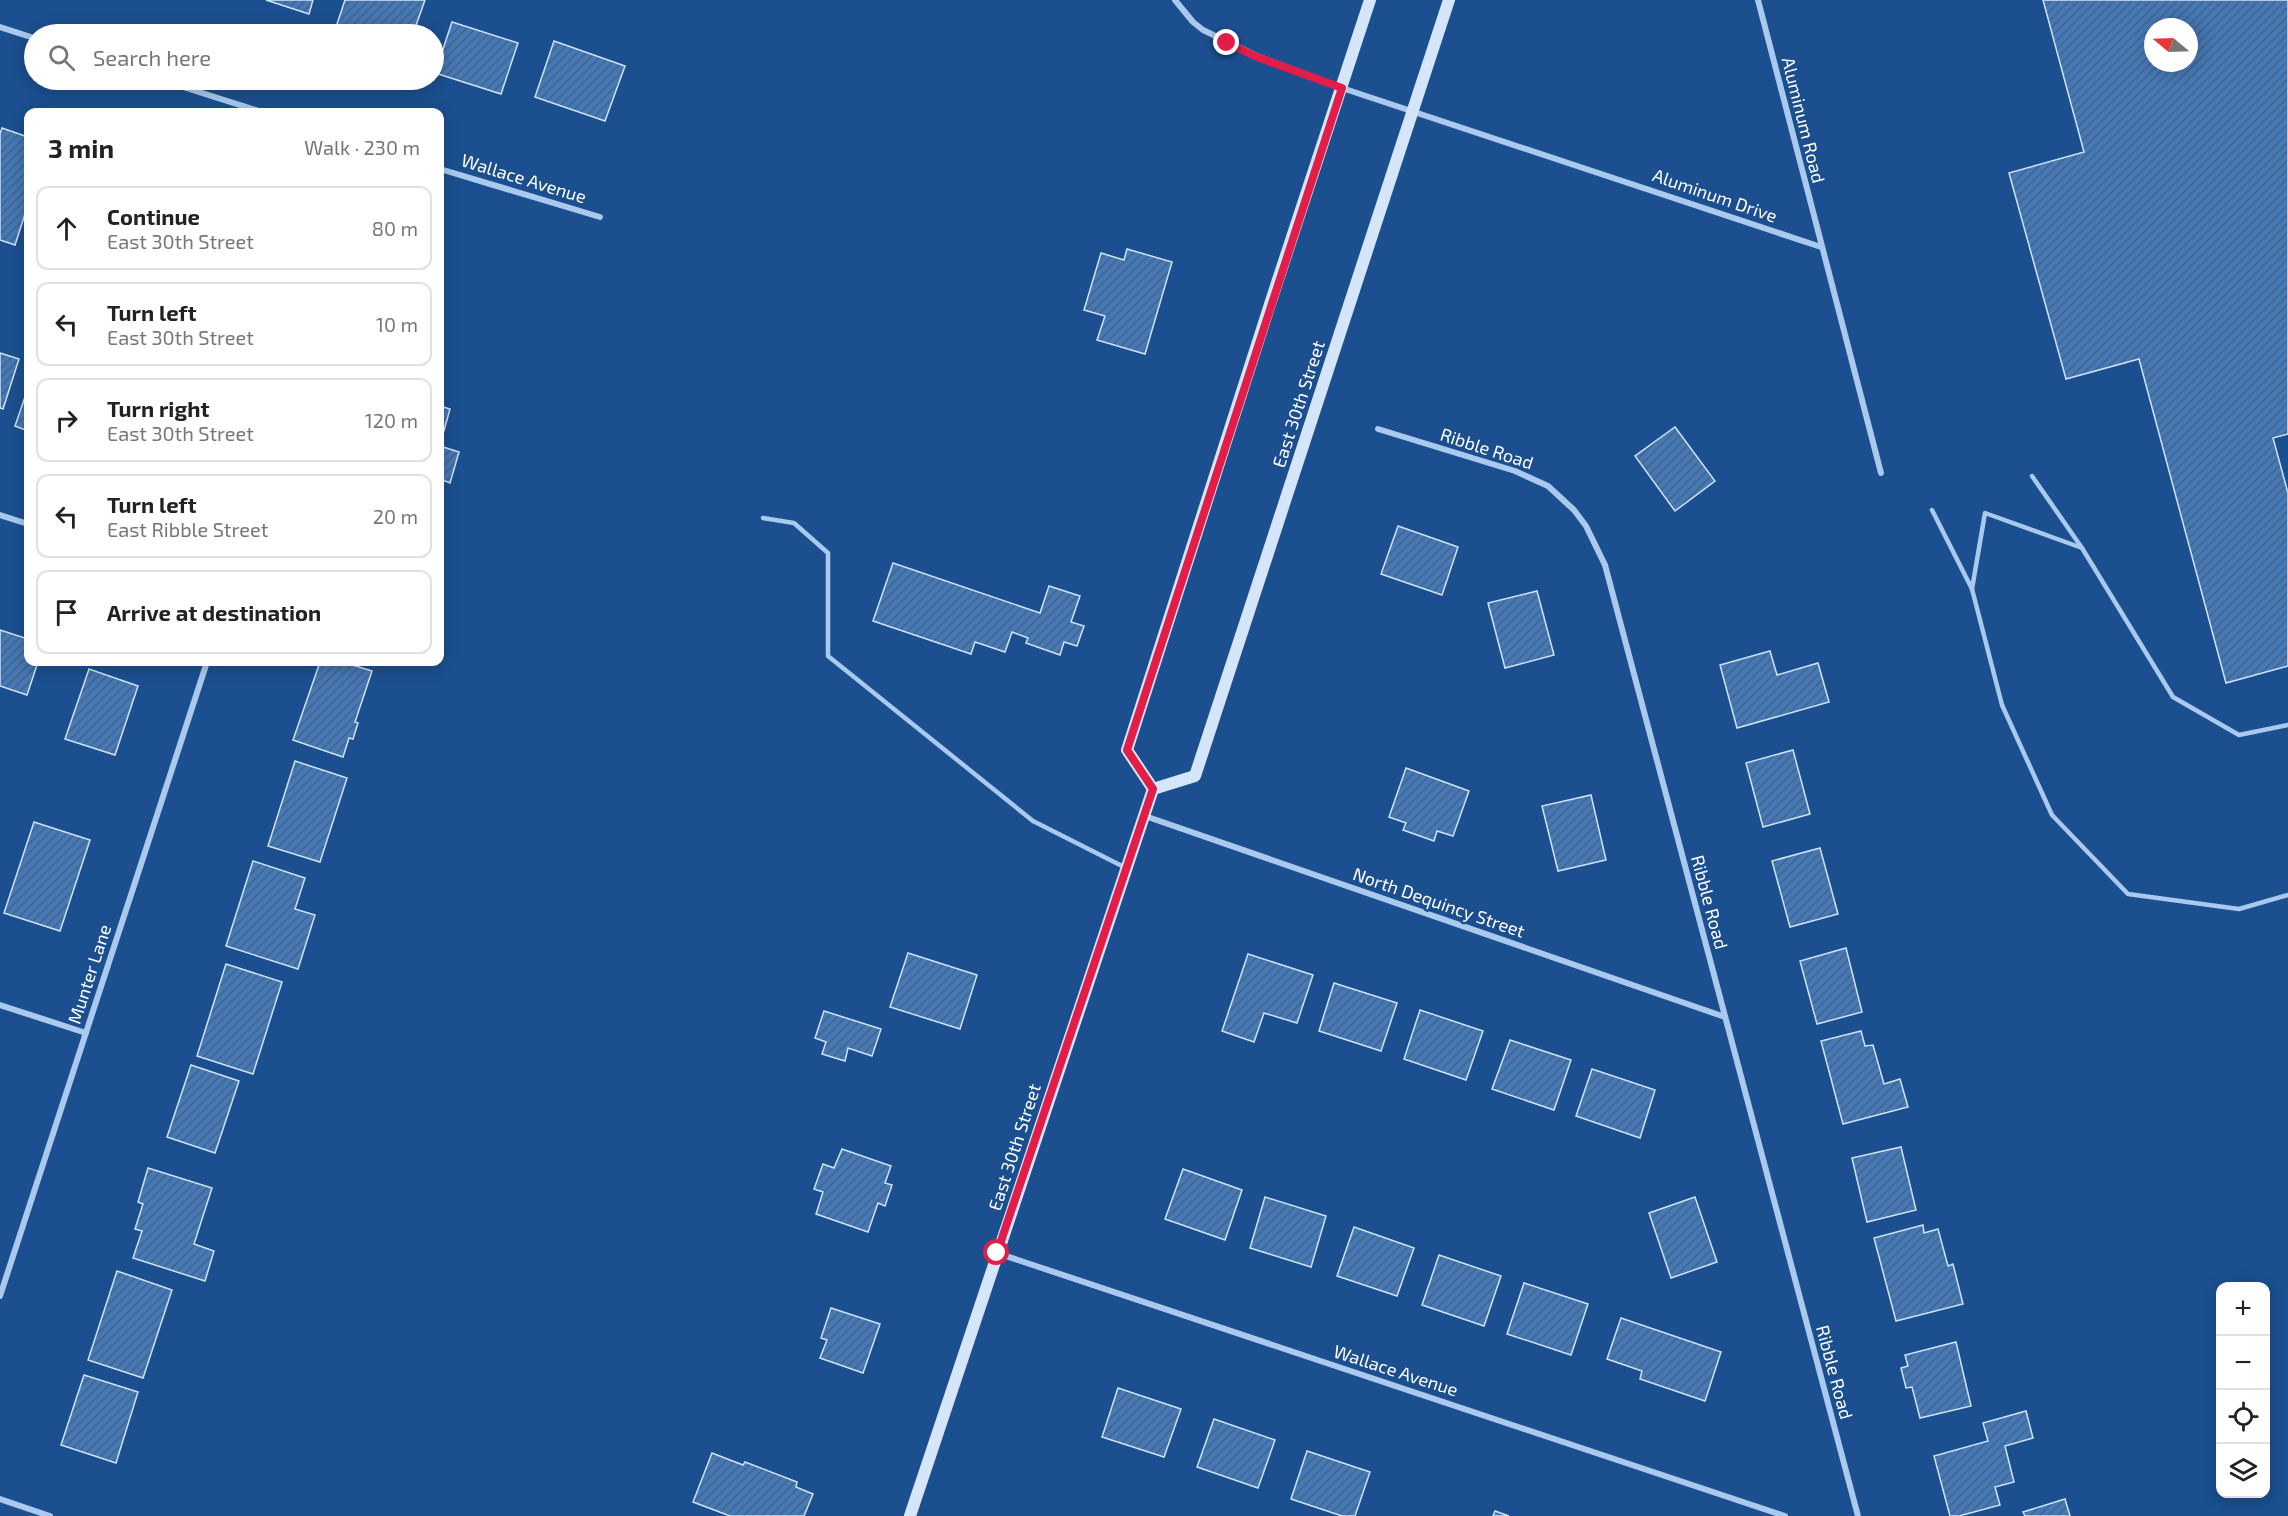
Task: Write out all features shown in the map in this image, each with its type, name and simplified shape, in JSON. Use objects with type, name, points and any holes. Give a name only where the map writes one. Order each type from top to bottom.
[{"type":"main road","points":[[1153,789],[1127,750],[1370,0]]},
{"type":"main road","name":"East 30th Street","points":[[910,1516],[1153,789],[1195,776],[1449,0]]},
{"type":"street","name":"Aluminum Drive","points":[[1175,0],[1193,22],[1227,43],[1257,57],[1342,88],[1821,247]]},
{"type":"street","name":"Aluminum Road","points":[[1758,0],[1821,247]]},
{"type":"street","points":[[0,27],[24,35]]},
{"type":"street","points":[[192,90],[249,108]]},
{"type":"street","name":"Wallace Avenue","points":[[444,170],[600,217]]},
{"type":"street","points":[[1821,247],[1881,473]]},
{"type":"street","name":"Ribble Road","points":[[1378,429],[1532,477],[1548,486],[1574,510],[1586,526],[1605,565],[1858,1516]]},
{"type":"street","points":[[0,515],[24,523]]},
{"type":"street","name":"Munter Lane","points":[[0,1296],[206,666]]},
{"type":"street","name":"North Dequincy Street","points":[[1144,815],[1725,1017]]},
{"type":"street","points":[[0,1005],[86,1033]]},
{"type":"street","name":"Wallace Avenue","points":[[997,1253],[1785,1516]]},
{"type":"street","points":[[0,1499],[50,1516]]},
{"type":"lane","points":[[2032,476],[2082,548],[2173,696],[2239,735],[2288,725]]},
{"type":"lane","points":[[1932,510],[1972,588],[2002,705],[2052,815],[2128,894],[2239,909],[2288,895]]},
{"type":"lane","points":[[1972,588],[1985,513],[2082,548]]},
{"type":"lane","points":[[763,518],[794,523],[828,553],[828,656],[1033,821],[1126,868]]},
{"type":"building","points":[[266,0],[313,0],[309,14]]},
{"type":"building","points":[[345,0],[425,0],[417,24],[337,24]]},
{"type":"building","points":[[2043,0],[2288,0],[2288,434],[2273,438],[2288,493],[2288,666],[2226,683],[2139,359],[2066,379],[2009,173],[2084,152]]},
{"type":"building","points":[[452,22],[518,43],[501,94],[444,76],[444,46]]},
{"type":"building","points":[[554,41],[625,66],[605,121],[535,97]]},
{"type":"building","points":[[2,128],[24,136],[24,217],[15,245],[0,240],[0,134]]},
{"type":"building","points":[[1127,249],[1172,262],[1145,354],[1097,340],[1105,316],[1084,310],[1101,253],[1124,260]]},
{"type":"building","points":[[0,353],[19,359],[3,409],[0,408]]},
{"type":"building","points":[[24,400],[24,429],[15,426]]},
{"type":"building","points":[[444,407],[450,409],[444,431]]},
{"type":"building","points":[[1675,427],[1715,481],[1675,511],[1635,456]]},
{"type":"building","points":[[444,447],[459,452],[450,483],[444,481]]},
{"type":"building","points":[[1398,526],[1458,547],[1442,595],[1381,574]]},
{"type":"building","points":[[893,563],[1040,613],[1049,586],[1080,596],[1071,622],[1084,626],[1077,646],[1064,642],[1060,655],[1026,643],[1028,638],[1012,632],[1005,652],[975,642],[971,654],[873,621]]},
{"type":"building","points":[[1537,591],[1554,655],[1505,668],[1488,603]]},
{"type":"building","points":[[0,630],[24,638],[24,666],[37,666],[27,695],[0,686]]},
{"type":"building","points":[[1770,651],[1777,675],[1818,663],[1829,702],[1737,728],[1720,665]]},
{"type":"building","points":[[319,666],[356,666],[372,671],[355,722],[358,723],[353,739],[349,738],[343,757],[293,740]]},
{"type":"building","points":[[89,669],[138,686],[115,755],[65,739]]},
{"type":"building","points":[[1793,750],[1810,814],[1763,827],[1746,763]]},
{"type":"building","points":[[295,761],[347,778],[320,862],[268,846]]},
{"type":"building","points":[[1406,768],[1469,791],[1453,836],[1437,831],[1434,841],[1403,830],[1406,823],[1389,817]]},
{"type":"building","points":[[1591,795],[1606,860],[1558,871],[1542,806]]},
{"type":"building","points":[[34,822],[90,840],[60,931],[4,913]]},
{"type":"building","points":[[1820,848],[1838,914],[1790,927],[1772,861]]},
{"type":"building","points":[[253,861],[305,878],[295,909],[315,915],[298,969],[226,946]]},
{"type":"building","points":[[1846,948],[1862,1012],[1817,1024],[1800,961]]},
{"type":"building","points":[[908,953],[977,975],[960,1029],[890,1007]]},
{"type":"building","points":[[1248,954],[1313,975],[1297,1023],[1264,1013],[1254,1042],[1222,1031]]},
{"type":"building","points":[[226,964],[282,982],[253,1074],[197,1056]]},
{"type":"building","points":[[1334,983],[1397,1003],[1381,1051],[1319,1031]]},
{"type":"building","points":[[1420,1010],[1483,1031],[1466,1080],[1404,1059]]},
{"type":"building","points":[[824,1011],[881,1029],[872,1056],[848,1048],[845,1061],[822,1054],[826,1042],[815,1038]]},
{"type":"building","points":[[1861,1031],[1865,1046],[1873,1045],[1884,1084],[1900,1079],[1908,1107],[1843,1124],[1821,1041]]},
{"type":"building","points":[[1510,1040],[1571,1060],[1554,1110],[1492,1089]]},
{"type":"building","points":[[191,1065],[239,1081],[215,1153],[167,1137]]},
{"type":"building","points":[[1592,1069],[1655,1090],[1640,1138],[1576,1116]]},
{"type":"building","points":[[1901,1147],[1916,1210],[1867,1222],[1852,1158]]},
{"type":"building","points":[[842,1149],[891,1166],[885,1183],[892,1185],[885,1206],[878,1203],[868,1232],[816,1214],[823,1192],[814,1189],[823,1164],[834,1168]]},
{"type":"building","points":[[148,1168],[212,1188],[194,1244],[214,1251],[205,1281],[133,1258],[142,1231],[135,1229],[143,1204],[138,1202]]},
{"type":"building","points":[[1183,1169],[1242,1190],[1225,1240],[1165,1219]]},
{"type":"building","points":[[1265,1197],[1326,1216],[1311,1267],[1250,1248]]},
{"type":"building","points":[[1695,1197],[1717,1262],[1671,1278],[1649,1213]]},
{"type":"building","points":[[1923,1225],[1924,1233],[1938,1229],[1948,1266],[1953,1264],[1963,1304],[1896,1321],[1874,1238]]},
{"type":"building","points":[[1354,1227],[1414,1248],[1397,1296],[1337,1276]]},
{"type":"building","points":[[1439,1255],[1501,1276],[1484,1326],[1422,1305]]},
{"type":"building","points":[[117,1271],[172,1290],[143,1378],[88,1360]]},
{"type":"building","points":[[1524,1283],[1588,1304],[1571,1355],[1507,1334]]},
{"type":"building","points":[[831,1308],[880,1324],[863,1373],[820,1358],[827,1340],[821,1338]]},
{"type":"building","points":[[1621,1318],[1721,1352],[1705,1401],[1640,1379],[1642,1371],[1607,1359]]},
{"type":"building","points":[[1956,1342],[1971,1406],[1920,1418],[1912,1387],[1906,1388],[1901,1368],[1908,1366],[1905,1355]]},
{"type":"building","points":[[84,1375],[138,1392],[116,1463],[61,1445]]},
{"type":"building","points":[[1118,1388],[1181,1409],[1164,1457],[1102,1437]]},
{"type":"building","points":[[2026,1411],[2033,1438],[2005,1446],[2014,1482],[1995,1487],[2000,1505],[1959,1516],[1950,1516],[1934,1456],[1988,1441],[1983,1423]]},
{"type":"building","points":[[1214,1419],[1275,1440],[1258,1488],[1197,1467]]},
{"type":"building","points":[[1307,1451],[1370,1472],[1355,1516],[1342,1516],[1291,1499]]},
{"type":"building","points":[[712,1453],[743,1465],[745,1462],[797,1482],[796,1487],[813,1494],[804,1516],[730,1516],[693,1502]]},
{"type":"building","points":[[2065,1499],[2070,1516],[2025,1516],[2023,1512]]},
{"type":"building","points":[[1495,1511],[1509,1516],[1493,1516]]},
{"type":"route","points":[[997,1253],[1153,789],[1127,750],[1342,88],[1257,57],[1227,43]]}]
